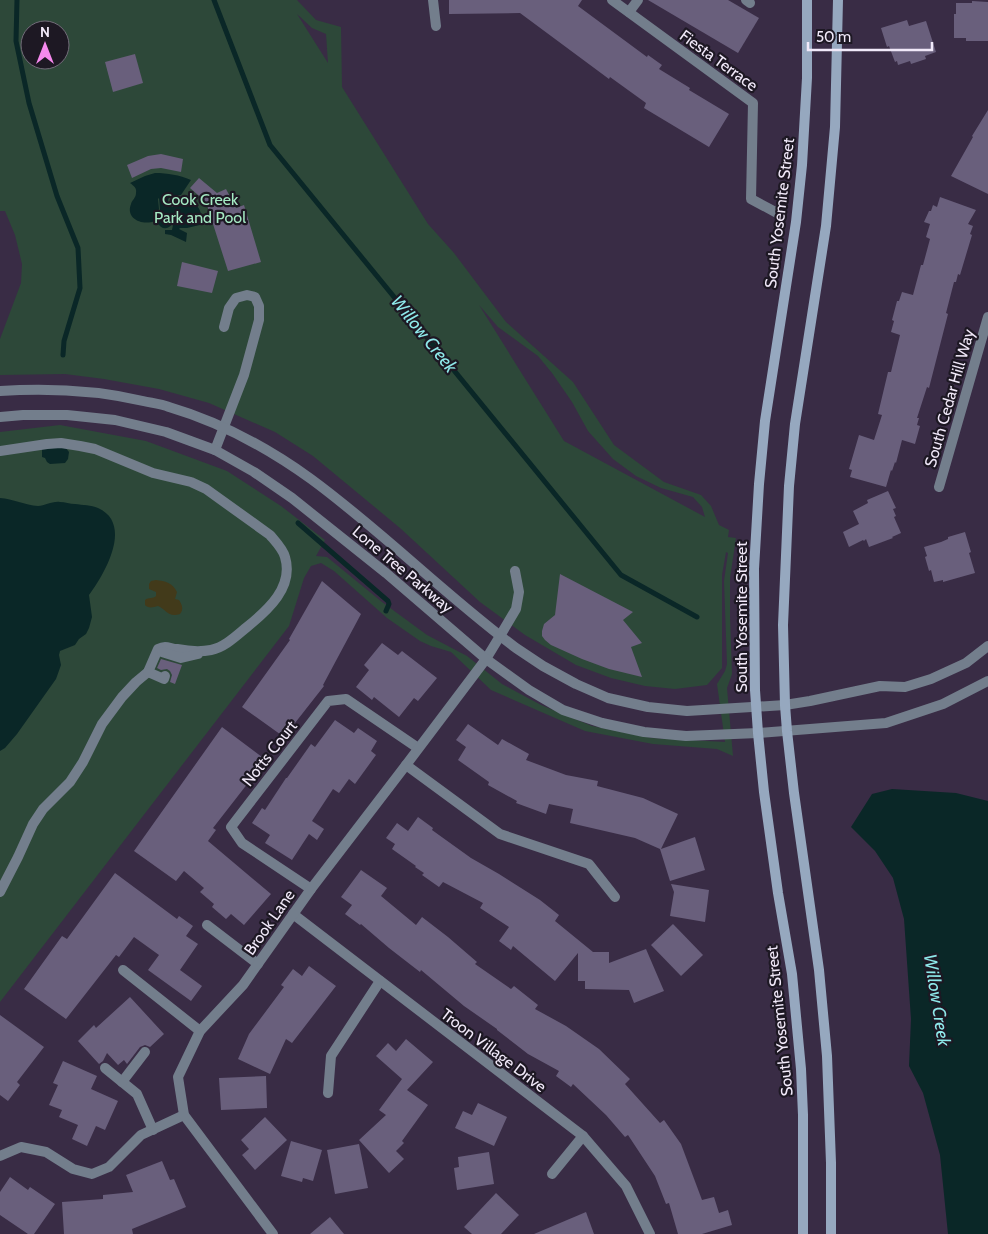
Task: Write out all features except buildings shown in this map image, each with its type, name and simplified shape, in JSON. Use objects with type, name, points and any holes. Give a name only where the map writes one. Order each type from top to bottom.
[{"type":"main road","name":"South Yosemite Street","points":[[803,1234],[801,1069],[792,974],[764,792],[758,733],[754,668],[754,569],[765,421],[795,232],[802,164],[807,78],[807,0]]},
{"type":"main road","points":[[831,1234],[831,1163],[827,1056],[819,970],[787,731],[783,625],[789,486],[794,424],[826,226],[835,126],[838,0]]},
{"type":"street","points":[[433,0],[436,26]]},
{"type":"street","name":"Fiesta Terrace","points":[[612,0],[753,103],[751,199],[779,214]]},
{"type":"street","points":[[629,12],[638,0]]},
{"type":"street","points":[[215,450],[244,375],[259,320],[260,306],[255,297],[247,295],[236,298],[229,308],[224,327]]},
{"type":"street","name":"South Cedar Hill Way","points":[[939,487],[988,317]]},
{"type":"street","name":"Lone Tree Parkway","points":[[0,391],[68,390],[120,395],[169,406],[224,427],[310,478],[516,648],[543,666],[576,684],[608,698],[648,707],[687,711],[810,702],[880,686],[905,687],[931,679],[966,663],[988,646]]},
{"type":"street","name":"Lone Tree Parkway","points":[[0,417],[67,415],[115,420],[166,432],[215,450],[254,472],[292,498],[386,573],[486,659],[529,690],[563,710],[602,723],[644,732],[686,736],[758,733],[886,723],[943,704],[988,681]]},
{"type":"street","points":[[0,451],[61,443],[80,446],[95,449],[153,473],[191,482],[206,489],[270,535],[285,556],[287,568],[286,579],[275,601],[254,621],[222,646],[211,650],[185,650],[166,647],[158,649],[148,672],[131,687],[111,710],[102,724],[84,762],[70,782],[43,809],[33,824],[0,892]]},
{"type":"street","name":"Brook Lane","points":[[274,1234],[184,1115],[178,1077],[200,1031],[243,985],[311,888],[486,659],[516,609],[519,592],[514,571]]},
{"type":"street","points":[[148,672],[164,679],[165,676]]},
{"type":"street","name":"Notts Court","points":[[311,888],[242,843],[231,826],[328,701],[346,699],[418,748]]},
{"type":"street","points":[[406,765],[500,834],[589,864],[615,897]]},
{"type":"street","name":"Troon Village Drive","points":[[293,914],[583,1136],[626,1186],[650,1234]]},
{"type":"street","points":[[206,926],[258,964]]},
{"type":"street","points":[[123,970],[200,1031]]},
{"type":"street","points":[[328,1093],[331,1056],[380,981]]},
{"type":"street","points":[[122,1082],[145,1052]]},
{"type":"street","points":[[105,1068],[137,1094],[153,1130]]},
{"type":"street","points":[[0,1156],[21,1147],[46,1152],[73,1169],[92,1174],[109,1167],[141,1135],[184,1115]]},
{"type":"street","points":[[552,1174],[583,1136]]},
{"type":"green space","name":"Cook Creek Park and Pool","points":[[0,0],[297,0],[316,20],[341,27],[342,87],[428,224],[454,253],[506,322],[573,382],[614,445],[664,482],[701,495],[711,506],[719,525],[729,530],[728,537],[736,538],[730,578],[732,674],[727,688],[733,756],[717,749],[653,744],[585,731],[491,690],[451,652],[420,641],[387,618],[334,571],[321,563],[311,566],[304,578],[289,626],[0,1002],[0,432],[60,425],[146,441],[227,471],[281,506],[325,540],[316,556],[327,557],[382,602],[427,635],[467,656],[502,684],[541,705],[592,726],[652,738],[725,742],[717,684],[727,664],[724,581],[728,553],[726,552],[722,575],[722,668],[707,685],[675,689],[645,686],[611,678],[576,665],[525,635],[480,602],[400,528],[313,456],[275,432],[209,403],[159,389],[65,374],[0,375],[0,339],[21,283],[22,264],[15,235],[5,211],[0,211]],"holes":[[[297,14],[312,28],[326,34],[328,63]],[[479,305],[498,327],[538,356],[572,402],[588,431],[613,459],[636,476],[661,488],[693,497],[702,507],[705,517],[564,441]]]},
{"type":"sand","points":[[156,580],[173,586],[177,592],[175,599],[179,600],[182,607],[180,614],[173,615],[158,606],[150,607],[145,605],[145,600],[156,596],[156,592],[149,589],[149,584],[151,581]]},
{"type":"water","points":[[155,173],[164,173],[191,180],[181,195],[168,199],[169,205],[172,207],[183,203],[183,199],[196,204],[200,210],[204,224],[179,229],[187,233],[186,242],[165,234],[165,230],[172,230],[172,224],[168,228],[164,228],[157,222],[160,210],[159,198],[159,209],[155,221],[141,222],[136,220],[131,214],[131,204],[136,191],[135,187],[130,183]]},
{"type":"water","points":[[65,447],[69,452],[65,463],[50,464],[42,457],[42,449]]},
{"type":"water","points":[[0,498],[38,506],[57,502],[98,508],[109,516],[114,526],[115,537],[108,563],[89,595],[92,617],[86,634],[75,645],[60,651],[61,665],[56,679],[17,734],[0,751]]},
{"type":"water","points":[[892,789],[956,793],[988,801],[988,1234],[948,1234],[940,1155],[923,1093],[909,1066],[911,1019],[904,919],[893,878],[875,851],[851,827],[872,794]]},
{"type":"waterway","points":[[17,0],[16,41],[29,103],[57,196],[78,248],[80,288],[64,341],[63,355]]},
{"type":"waterway","name":"Willow Creek","points":[[214,0],[270,145],[621,575],[697,617]]},
{"type":"waterway","points":[[298,523],[388,601],[389,604],[386,611]]}]
